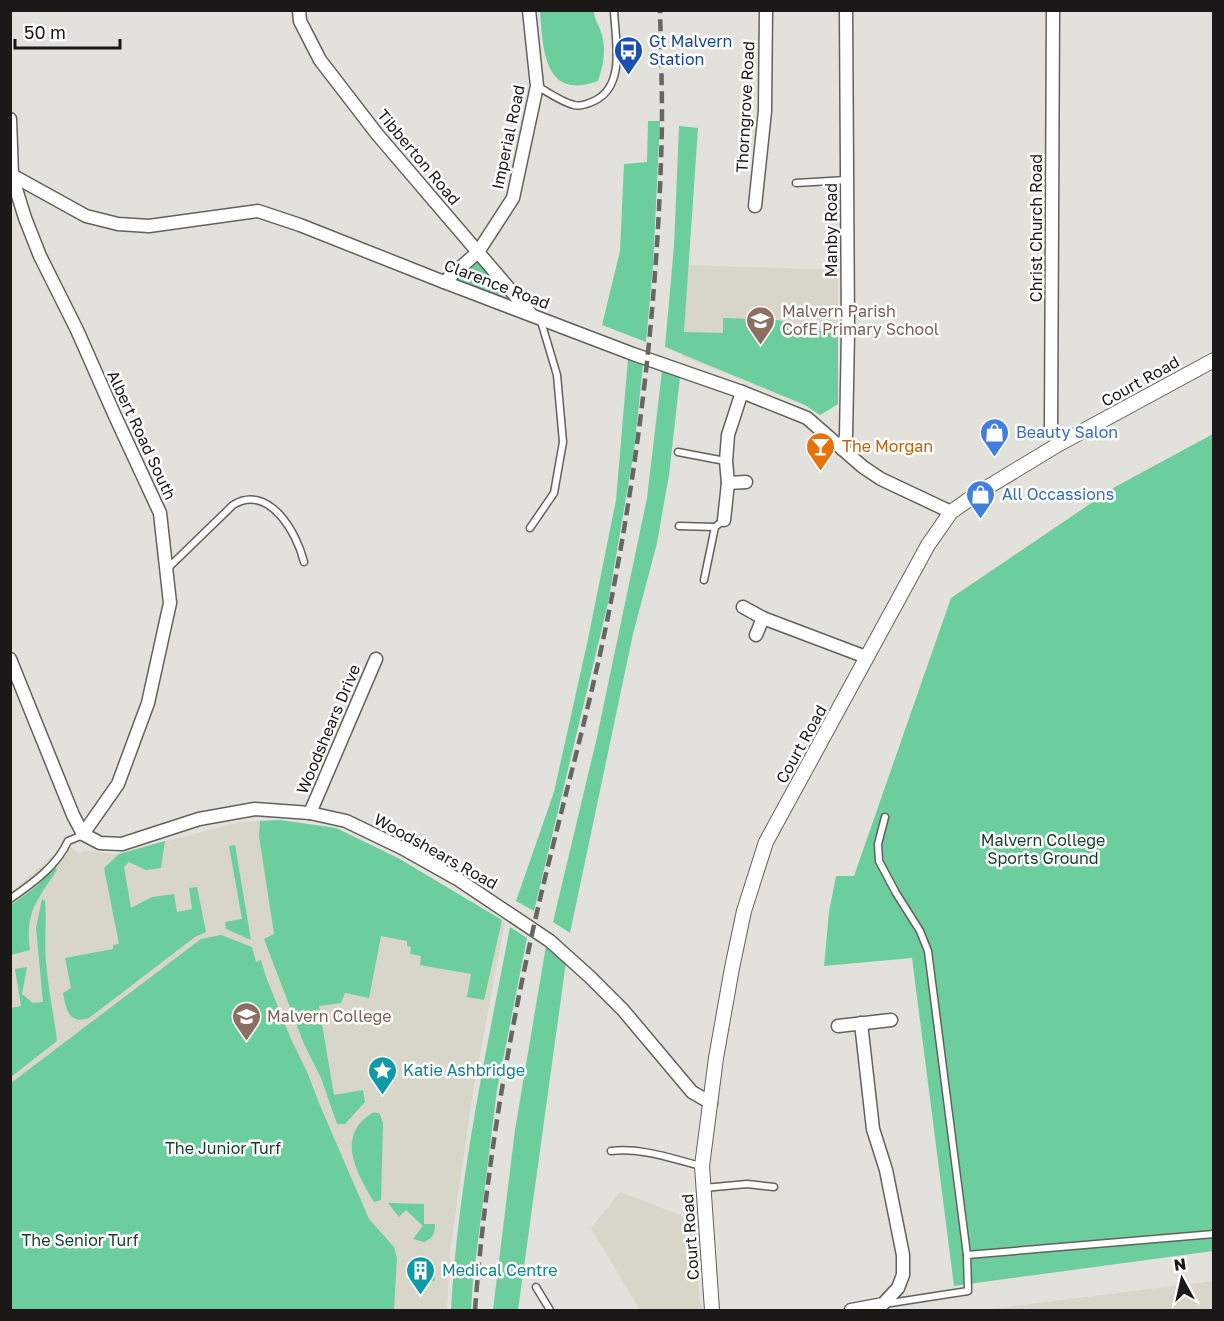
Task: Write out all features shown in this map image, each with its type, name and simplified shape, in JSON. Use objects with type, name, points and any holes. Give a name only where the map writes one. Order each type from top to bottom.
[{"type":"street","name":"Tibberton Road","points":[[299,10],[300,21],[320,60],[377,134],[536,316]]},
{"type":"street","name":"Imperial Road","points":[[444,282],[478,252],[513,198],[537,86],[529,10]]},
{"type":"street","name":"Thorngrove Road","points":[[755,206],[765,111],[765,10]]},
{"type":"street","name":"Manby Road","points":[[842,449],[846,436],[848,343],[846,10]]},
{"type":"street","name":"Christ Church Road","points":[[1053,10],[1051,427],[1059,444]]},
{"type":"street","name":"Albert Road South","points":[[10,119],[11,175],[25,218],[40,256],[78,330],[160,513],[170,603],[148,703],[118,784],[83,834]]},
{"type":"street","name":"Clarence Road","points":[[11,175],[86,216],[118,224],[149,226],[258,211],[300,225],[633,354],[742,392],[807,418],[863,467],[881,479],[951,512]]},
{"type":"street","name":"Court Road","points":[[712,1311],[702,1166],[716,1058],[732,968],[744,911],[766,842],[928,545],[951,512],[1128,400],[1214,360]]},
{"type":"street","points":[[720,523],[728,483],[726,461],[728,435],[742,392]]},
{"type":"street","points":[[728,483],[746,482]]},
{"type":"street","points":[[743,608],[763,618],[866,657]]},
{"type":"street","points":[[756,635],[763,618]]},
{"type":"street","points":[[10,659],[73,815],[83,834]]},
{"type":"street","name":"Woodshears Drive","points":[[310,813],[376,659]]},
{"type":"street","name":"Woodshears Road","points":[[83,834],[100,843],[122,844],[200,819],[255,809],[310,813],[346,821],[402,848],[459,880],[550,941],[590,976],[623,1010],[692,1092],[711,1103]]},
{"type":"street","points":[[838,1026],[891,1020]]},
{"type":"street","points":[[851,1311],[883,1304],[898,1288],[903,1275],[903,1255],[886,1170],[873,1129],[861,1023]]},
{"type":"lane","points":[[537,86],[575,106],[590,103],[605,95],[613,83],[616,66],[614,10]]},
{"type":"lane","points":[[796,183],[847,180]]},
{"type":"lane","points":[[530,528],[554,493],[563,442],[557,375],[536,316]]},
{"type":"lane","points":[[678,452],[726,461]]},
{"type":"lane","points":[[166,569],[233,505],[246,500],[253,500],[268,506],[285,519],[298,540],[304,562]]},
{"type":"lane","points":[[679,526],[720,523],[704,580]]},
{"type":"lane","points":[[883,1304],[968,1291],[967,1254],[928,951],[920,931],[879,861],[878,844],[885,817]]},
{"type":"lane","points":[[10,899],[53,865],[63,853],[68,841],[83,834]]},
{"type":"lane","points":[[611,1151],[622,1149],[654,1154],[702,1166]]},
{"type":"lane","points":[[703,1188],[747,1184],[774,1187]]},
{"type":"lane","points":[[967,1254],[1214,1234]]},
{"type":"lane","points":[[536,1287],[550,1311]]},
{"type":"shaded area","name":"Malvern Parish CofE Primary School","points":[[688,265],[838,270],[838,404],[820,415],[805,405],[682,356]]},
{"type":"shaded area","name":"Malvern College","points":[[280,820],[336,828],[398,858],[505,923],[474,1085],[450,1252],[447,1310],[11,1310],[11,892],[57,852],[62,841],[80,854],[84,851],[119,854],[240,822]]},
{"type":"shaded area","points":[[620,1192],[696,1221],[699,1297],[702,1310],[640,1310],[591,1228]]},
{"type":"shaded area","points":[[1213,1281],[1213,1310],[979,1310],[989,1309]]},
{"type":"green space","points":[[540,11],[594,11],[604,49],[598,81],[580,85],[567,84],[557,78],[545,55]]},
{"type":"green space","points":[[648,121],[660,121],[653,266],[646,342],[602,325],[620,251],[624,164],[647,162]]},
{"type":"green space","points":[[679,126],[698,128],[684,332],[723,333],[723,318],[778,320],[838,335],[838,404],[820,415],[805,405],[665,347],[674,246]]},
{"type":"green space","points":[[477,261],[505,297],[456,280]]},
{"type":"green space","points":[[628,359],[643,365],[634,451],[608,603],[534,911],[516,901],[554,792],[588,639],[616,500]]},
{"type":"green space","points":[[662,371],[680,377],[669,475],[657,543],[633,634],[570,933],[553,922],[597,737],[647,498]]},
{"type":"green space","name":"Malvern College Sports Ground","points":[[1213,434],[1213,1251],[954,1286],[912,958],[824,966],[829,912],[836,876],[854,876],[951,598],[1115,487]]},
{"type":"green space","points":[[280,820],[336,828],[398,858],[502,920],[484,1000],[467,997],[471,974],[420,965],[421,956],[410,954],[411,947],[407,946],[407,941],[381,936],[369,998],[345,993],[341,1003],[319,1006],[334,1095],[363,1090],[365,1102],[345,1124],[337,1124],[321,1078],[304,1044],[264,939],[274,934],[259,836],[260,821]]},
{"type":"green space","points":[[165,841],[161,868],[146,870],[129,862],[124,867],[131,908],[152,897],[174,894],[177,912],[192,909],[189,888],[197,887],[206,932],[195,937],[89,1018],[82,1020],[73,1017],[67,1010],[63,993],[71,988],[65,958],[113,949],[113,945],[119,944],[104,868],[119,854]]},
{"type":"green space","points":[[235,845],[251,940],[226,929],[225,922],[242,919],[229,846]]},
{"type":"green space","points":[[55,867],[57,870],[38,899],[31,916],[30,950],[11,955],[11,905],[38,885]]},
{"type":"green space","points":[[42,899],[45,901],[46,909],[47,972],[57,1041],[11,1077],[11,1008],[21,1006],[15,969],[27,967],[22,994],[33,1003],[43,1002],[36,928]]},
{"type":"green space","points":[[510,927],[527,938],[497,1090],[471,1310],[451,1310],[466,1166]]},
{"type":"green space","points":[[221,935],[252,947],[256,962],[261,960],[291,1039],[369,1219],[394,1247],[397,1258],[394,1310],[11,1310],[11,1083],[201,939]]},
{"type":"green space","points":[[546,946],[566,962],[518,1310],[493,1310],[515,1130]]},
{"type":"green space","points":[[374,1112],[380,1114],[383,1123],[381,1200],[374,1202],[356,1167],[352,1143],[355,1132],[362,1121]]},
{"type":"green space","points":[[388,1203],[424,1204],[424,1224],[435,1224],[434,1233],[424,1242],[413,1239],[423,1226],[406,1210],[399,1217]]},
{"type":"green space","points":[[412,1262],[434,1263],[435,1281],[408,1280]]},
{"type":"railway","points":[[475,1310],[491,1160],[516,1011],[537,912],[604,636],[632,479],[647,361],[657,242],[662,123],[660,10]]},
{"type":"place","name":"Gt Malvern Station","points":[[628,76]]},
{"type":"place","name":"Malvern Parish CofE Primary School","points":[[761,346]]},
{"type":"place","name":"Beauty Salon","points":[[995,458]]},
{"type":"place","name":"The Morgan","points":[[821,472]]},
{"type":"place","name":"All Occassions","points":[[981,520]]},
{"type":"place","name":"Malvern College","points":[[246,1042]]},
{"type":"place","name":"Katie Ashbridge","points":[[382,1096]]},
{"type":"place","name":"Medical Centre","points":[[421,1296]]},
{"type":"park label","name":"The Junior Turf","points":[[223,1148]]},
{"type":"park label","name":"The Senior Turf","points":[[80,1240]]}]
